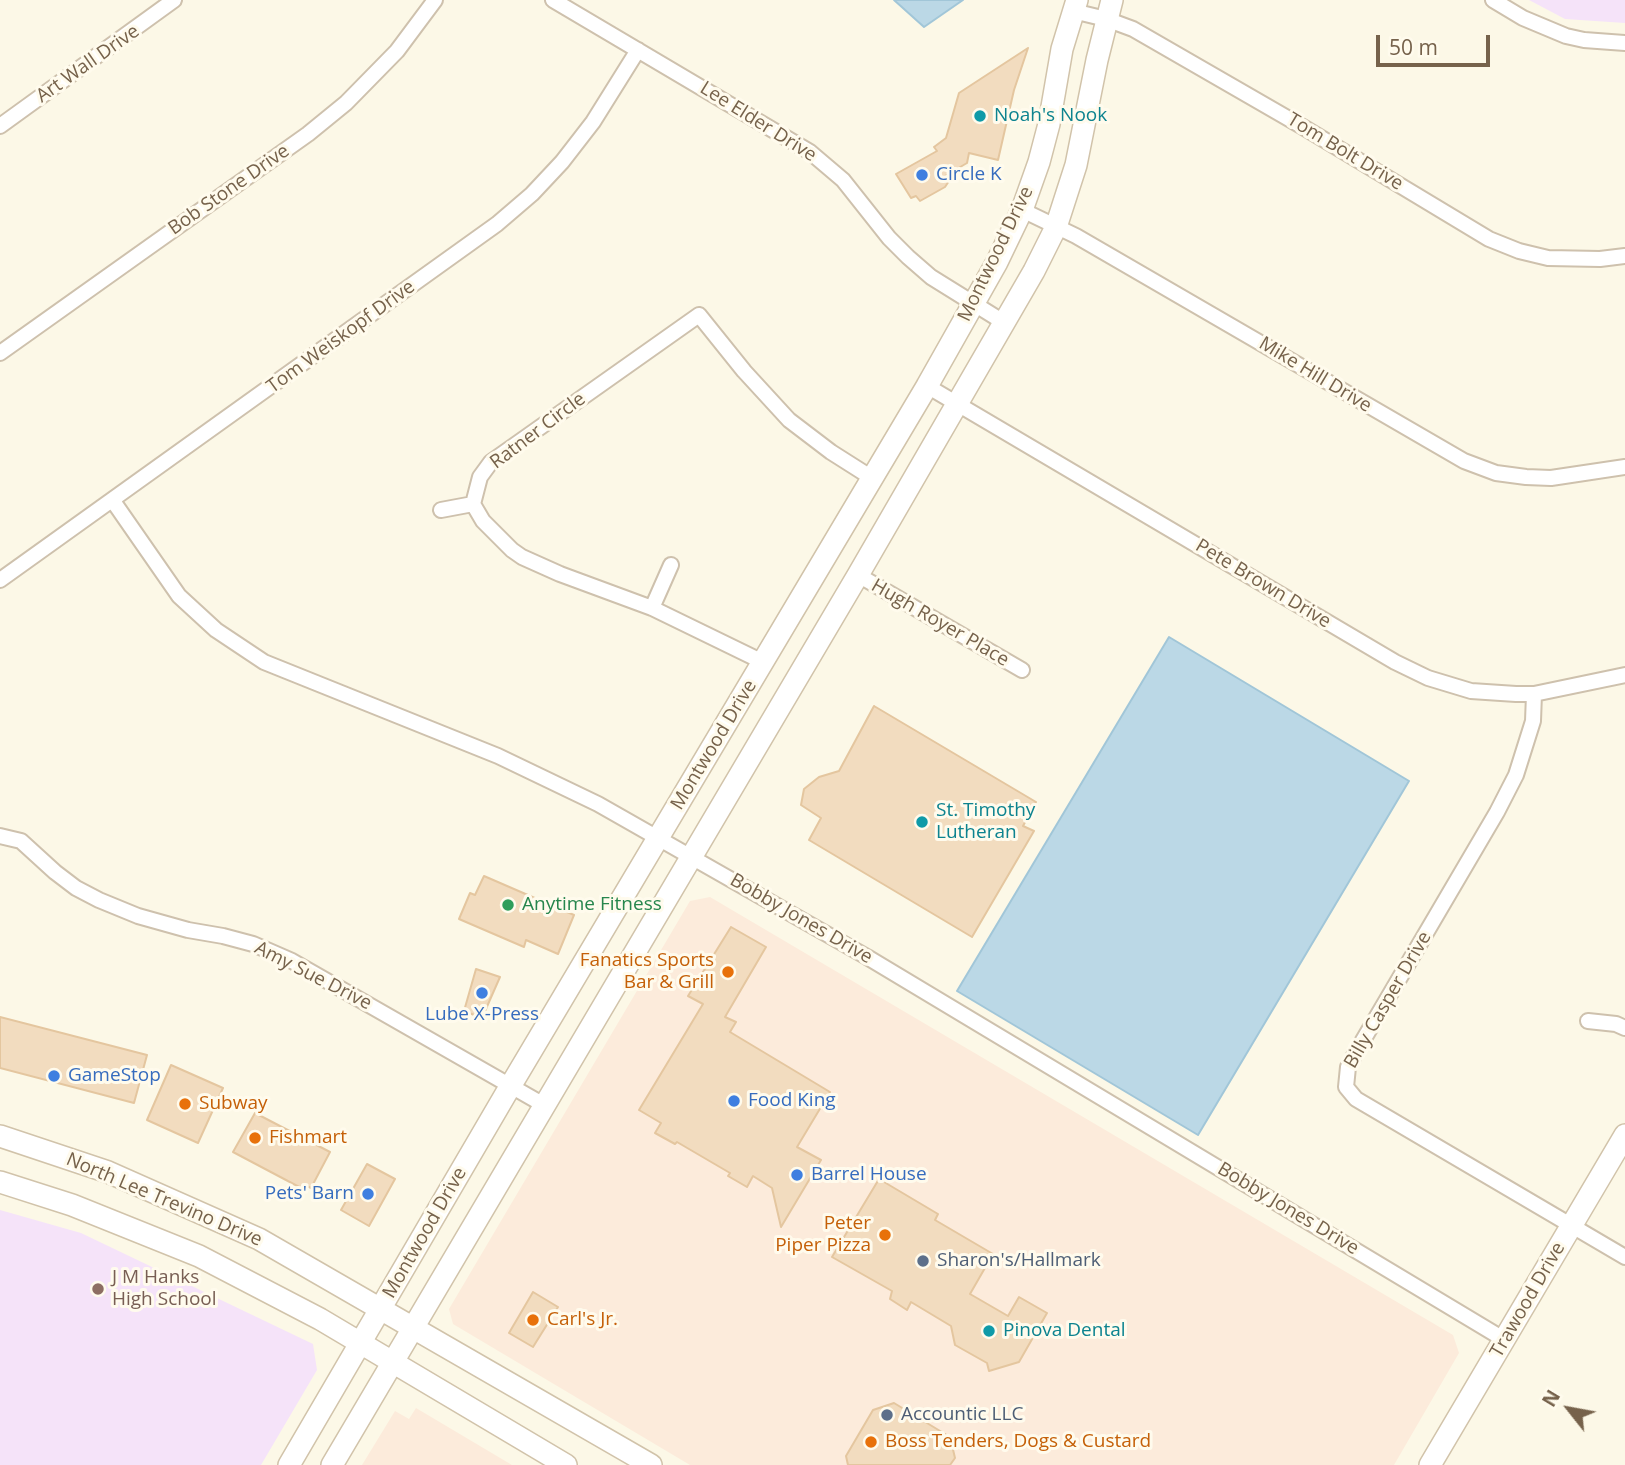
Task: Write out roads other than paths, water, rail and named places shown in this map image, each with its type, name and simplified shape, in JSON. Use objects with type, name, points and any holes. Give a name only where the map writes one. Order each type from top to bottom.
[{"type":"main road","name":"Montwood Drive","points":[[289,1465],[974,305],[1022,210],[1040,162],[1062,49],[1075,6]]},
{"type":"main road","name":"Montwood Drive","points":[[332,1465],[1005,323],[1056,227],[1076,165],[1109,9]]},
{"type":"main road","name":"Trawood Drive","points":[[1430,1465],[1625,1135]]},
{"type":"main road","name":"North Lee Trevino Drive","points":[[0,1136],[108,1172],[260,1239],[650,1465]]},
{"type":"main road","name":"North Lee Trevino Drive","points":[[0,1182],[72,1205],[198,1256],[320,1319],[566,1465]]},
{"type":"street","name":"Art Wall Drive","points":[[0,126],[174,0]]},
{"type":"street","name":"Bob Stone Drive","points":[[0,353],[308,134],[346,103],[397,51],[435,0]]},
{"type":"street","name":"Lee Elder Drive","points":[[553,0],[810,152],[843,180],[908,257],[931,277],[1005,323]]},
{"type":"street","points":[[1493,0],[1523,18],[1566,36],[1625,43]]},
{"type":"street","name":"Tom Bolt Drive","points":[[1075,6],[1109,9],[1133,29],[1489,239],[1519,251],[1548,258],[1625,257]]},
{"type":"street","name":"Tom Weiskopf Drive","points":[[0,580],[497,224],[532,194],[562,162],[593,122],[638,50]]},
{"type":"street","name":"Mike Hill Drive","points":[[1022,210],[1076,236],[1464,461],[1496,472],[1551,478],[1625,467]]},
{"type":"street","name":"Ratner Circle","points":[[473,504],[480,477],[491,462],[699,315],[744,371],[789,420],[831,452],[872,478]]},
{"type":"street","name":"Pete Brown Drive","points":[[927,386],[1395,662],[1436,681],[1471,691],[1534,694],[1625,675]]},
{"type":"street","name":"Bobby Jones Drive","points":[[113,501],[179,596],[207,624],[264,662],[548,778],[867,957],[1505,1340]]},
{"type":"street","points":[[441,510],[473,504],[484,522],[522,557],[652,608],[763,662]]},
{"type":"street","points":[[652,608],[671,565]]},
{"type":"street","name":"Hugh Royer Place","points":[[858,575],[1022,670]]},
{"type":"street","name":"Billy Casper Drive","points":[[1534,694],[1533,722],[1516,775],[1491,824],[1355,1054],[1348,1067],[1346,1087],[1356,1099],[1625,1257]]},
{"type":"street","name":"Amy Sue Drive","points":[[0,836],[20,841],[76,888],[99,901],[138,916],[188,930],[253,944],[292,961],[544,1105]]},
{"type":"street","points":[[1588,1021],[1616,1024],[1625,1028]]},
{"type":"water","points":[[894,0],[963,0],[924,27]]},
{"type":"water","points":[[1169,637],[1409,781],[1198,1135],[957,991]]},
{"type":"place","name":"Noah's Nook","points":[[980,116]]},
{"type":"place","name":"Circle K","points":[[922,175]]},
{"type":"place","name":"St. Timothy Lutheran","points":[[922,822]]},
{"type":"place","name":"Anytime Fitness","points":[[508,905]]},
{"type":"place","name":"Fanatics Sports Bar & Grill","points":[[728,972]]},
{"type":"place","name":"Lube X-Press","points":[[482,993]]},
{"type":"place","name":"GameStop","points":[[54,1076]]},
{"type":"place","name":"Food King","points":[[734,1101]]},
{"type":"place","name":"Subway","points":[[185,1104]]},
{"type":"place","name":"Fishmart","points":[[255,1138]]},
{"type":"place","name":"Barrel House","points":[[797,1175]]},
{"type":"place","name":"Pets' Barn","points":[[368,1194]]},
{"type":"place","name":"Peter Piper Pizza","points":[[885,1235]]},
{"type":"place","name":"Sharon's/Hallmark","points":[[923,1261]]},
{"type":"place","name":"J M Hanks High School","points":[[98,1289]]},
{"type":"place","name":"Carl's Jr.","points":[[533,1320]]},
{"type":"place","name":"Pinova Dental","points":[[989,1331]]},
{"type":"place","name":"Accountic LLC","points":[[887,1415]]},
{"type":"place","name":"Boss Tenders, Dogs & Custard","points":[[871,1442]]}]
